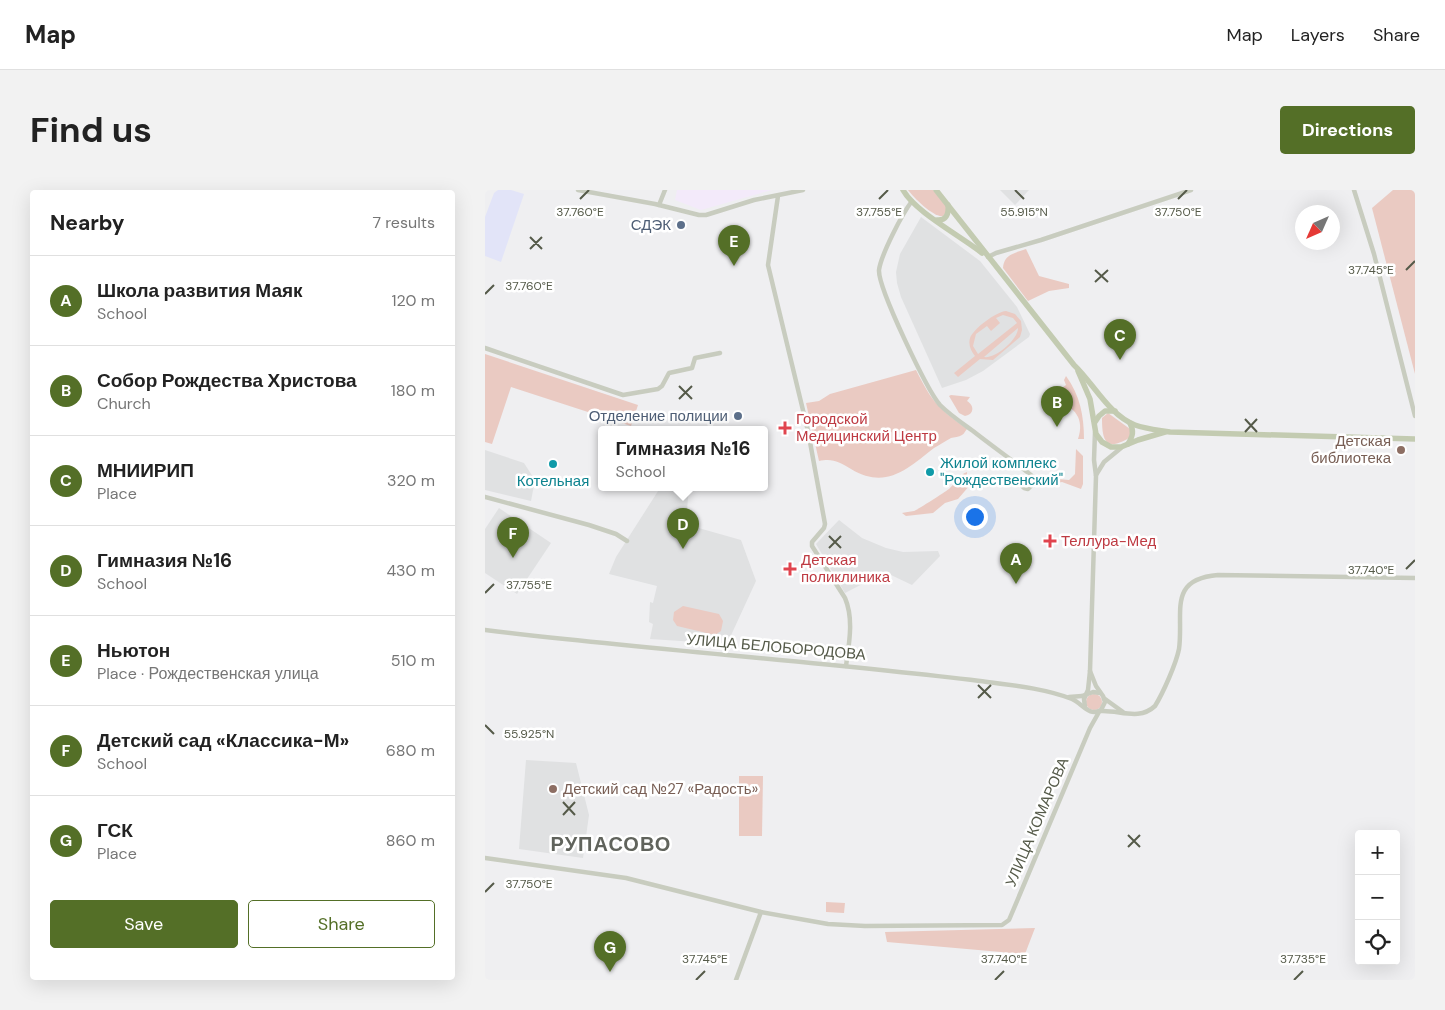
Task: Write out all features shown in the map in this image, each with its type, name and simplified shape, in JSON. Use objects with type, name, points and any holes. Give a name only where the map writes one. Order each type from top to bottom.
[{"type":"main road","points":[[903,190],[912,201],[988,257]]},
{"type":"main road","points":[[936,190],[1075,366],[1115,411],[1130,423],[1170,432],[1415,439]]},
{"type":"main road","points":[[935,219],[941,220],[947,216],[948,205]]},
{"type":"main road","points":[[1075,366],[1087,388],[1095,427],[1100,440],[1105,445],[1121,447],[1145,437],[1170,432]]},
{"type":"main road","points":[[1095,427],[1099,416],[1105,411],[1115,411]]},
{"type":"main road","points":[[1127,444],[1132,437],[1133,431],[1130,423]]},
{"type":"street","points":[[578,190],[659,205],[699,215],[717,212],[754,200],[803,190]]},
{"type":"street","points":[[659,205],[665,190]]},
{"type":"street","points":[[988,257],[1191,190]]},
{"type":"street","points":[[1354,190],[1374,254],[1415,416]]},
{"type":"street","points":[[778,196],[768,264],[813,454],[825,524],[824,528],[812,542],[812,546],[848,605],[850,622],[846,666]]},
{"type":"street","points":[[912,201],[903,214],[882,259],[879,272],[883,289],[903,336],[935,398],[953,416],[1034,479],[1033,484],[1028,489],[1018,482]]},
{"type":"street","points":[[485,348],[623,395],[658,390],[669,373],[692,368],[695,358],[720,353]]},
{"type":"street","points":[[1095,427],[1094,460],[1096,476],[1091,671],[1084,702],[1087,709],[1093,713],[1135,715],[1152,709],[1158,701],[1177,656],[1181,596],[1186,587],[1196,580],[1218,575],[1415,578]]},
{"type":"street","points":[[1096,476],[1104,462],[1121,447]]},
{"type":"street","points":[[485,497],[589,525],[616,534],[627,541]]},
{"type":"street","name":"УЛИЦА БЕЛОБОРОДОВА","points":[[485,630],[665,650],[846,666],[1002,684],[1063,696],[1080,697],[1087,695]]},
{"type":"street","points":[[1091,671],[1105,705],[1099,712]]},
{"type":"street","points":[[1087,695],[1093,692],[1102,696],[1126,714]]},
{"type":"street","name":"УЛИЦА БЕЛОБОРОДОВА","points":[[1063,696],[1077,701],[1087,709]]},
{"type":"street","name":"УЛИЦА КОМАРОВА","points":[[1087,709],[1091,719],[1090,728]]},
{"type":"street","name":"УЛИЦА КОМАРОВА","points":[[761,912],[828,924],[856,926],[996,926],[1005,924],[1009,920],[1090,728],[1099,712]]},
{"type":"street","points":[[485,858],[626,878],[761,912],[736,980]]},
{"type":"shaded area","points":[[498,190],[511,190],[524,194],[501,262],[485,256],[485,217],[494,193]]},
{"type":"shaded area","points":[[677,190],[772,190],[701,210],[675,200]]},
{"type":"shaded area","points":[[908,190],[933,190],[946,206],[947,211],[943,216],[935,214],[919,202]]},
{"type":"shaded area","points":[[1000,190],[1029,190],[1015,205]]},
{"type":"shaded area","points":[[1393,190],[1415,190],[1415,374],[1372,208]]},
{"type":"shaded area","points":[[921,217],[980,261],[1017,307],[1030,334],[1029,337],[983,371],[966,380],[942,388],[901,297],[897,283],[896,272],[900,254]]},
{"type":"shaded area","points":[[1026,249],[1039,276],[1069,284],[1069,288],[1049,291],[1028,301],[1003,268],[1008,257]]},
{"type":"shaded area","points":[[1006,311],[1015,314],[1021,321],[1022,330],[1020,337],[993,360],[980,359],[958,377],[954,373],[975,356],[969,341],[972,334],[986,321]],"holes":[[[1003,315],[1013,318],[1017,323],[978,354],[973,346],[976,334],[987,326],[991,331],[1000,323],[996,318]],[[1018,328],[1014,338],[1005,348],[994,355],[984,357]]]},
{"type":"shaded area","points":[[485,354],[638,405],[631,426],[511,387],[492,444],[485,442]]},
{"type":"shaded area","points":[[916,370],[937,404],[967,429],[963,435],[951,438],[905,469],[886,477],[875,478],[864,475],[832,460],[819,461],[806,403],[819,401],[830,394]]},
{"type":"shaded area","points":[[1066,376],[1075,391],[1080,406],[1084,439],[1078,439],[1080,426],[1077,415],[1063,404],[1056,403],[1051,396],[1066,385],[1064,380]]},
{"type":"shaded area","points":[[949,396],[970,397],[967,401],[972,407],[971,413],[965,416],[959,413]]},
{"type":"shaded area","points":[[1108,413],[1131,430],[1129,438],[1115,444],[1107,442],[1104,438],[1102,418]]},
{"type":"shaded area","points":[[1076,449],[1083,456],[1083,484],[1081,489],[1062,482],[1057,483],[1058,479],[1069,480],[1075,474]]},
{"type":"shaded area","points":[[485,450],[524,463],[535,480],[531,501],[485,490]]},
{"type":"shaded area","points":[[967,472],[967,482],[970,485],[958,499],[945,503],[933,513],[906,516],[902,513],[914,511],[932,500],[950,488]]},
{"type":"shaded area","points":[[658,491],[689,491],[686,520],[688,525],[741,540],[756,581],[727,644],[650,639],[653,624],[649,622],[650,602],[653,603],[657,586],[609,574],[616,557]]},
{"type":"shaded area","points":[[499,508],[551,543],[517,594],[485,573],[485,529]]},
{"type":"shaded area","points":[[839,520],[862,538],[886,548],[903,552],[938,551],[940,556],[912,585],[891,575],[878,576],[845,593],[816,544]]},
{"type":"shaded area","points":[[683,606],[719,614],[723,621],[721,631],[715,635],[677,626],[673,620],[674,612]]},
{"type":"shaded area","points":[[1094,694],[1100,696],[1102,702],[1100,708],[1094,710],[1088,708],[1086,702],[1088,696]]},
{"type":"shaded area","name":"Детский сад №27 «Радость»","points":[[526,760],[576,763],[589,815],[583,858],[519,849]]},
{"type":"shaded area","points":[[739,776],[763,776],[762,836],[739,836]]},
{"type":"shaded area","points":[[826,902],[845,903],[844,913],[826,912]]},
{"type":"shaded area","points":[[1035,928],[1025,954],[887,942],[885,932]]},
{"type":"place","name":"СДЭК","points":[[681,225]]},
{"type":"place","name":"Ньютон","points":[[734,266]]},
{"type":"place","name":"МНИИРИП","points":[[1120,360]]},
{"type":"place","name":"Отделение полиции","points":[[738,416]]},
{"type":"place","name":"Собор Рождества Христова","points":[[1057,427]]},
{"type":"place","name":"Городской Медицинский Центр","points":[[785,428]]},
{"type":"place","name":"Детская библиотека","points":[[1401,450]]},
{"type":"place","name":"Котельная","points":[[553,464]]},
{"type":"place","name":"Жилой комплекс \"Рождественский\"","points":[[930,472]]},
{"type":"place","name":"Теллура-Мед","points":[[1050,541]]},
{"type":"place","name":"Гимназия №16","points":[[683,549]]},
{"type":"place","name":"Детский сад «Классика-М»","points":[[513,558]]},
{"type":"place","name":"Детская поликлиника","points":[[790,569]]},
{"type":"place","name":"Школа развития Маяк","points":[[1016,584]]},
{"type":"place","name":"Детский сад №27 «Радость»","points":[[553,789]]},
{"type":"place","name":"ГСК","points":[[610,972]]},
{"type":"district","name":"РУПАСОВО","points":[[611,844]]}]
